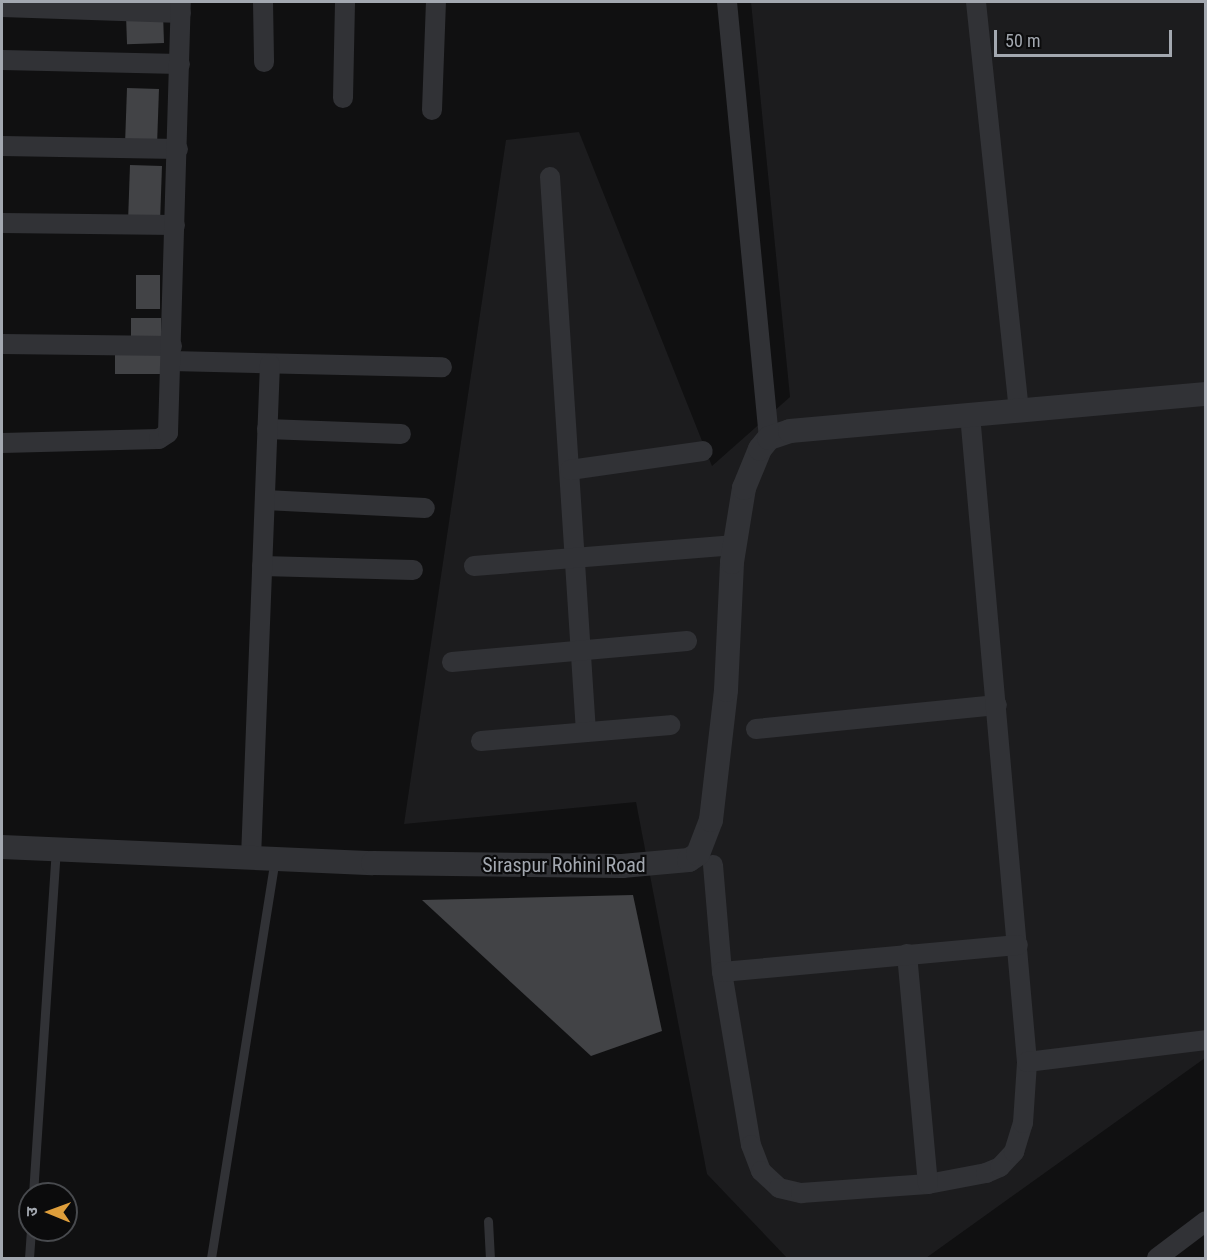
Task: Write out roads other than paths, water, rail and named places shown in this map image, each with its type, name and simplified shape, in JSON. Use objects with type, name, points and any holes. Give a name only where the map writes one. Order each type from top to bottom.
[{"type":"street","points":[[263,2],[264,62]]},
{"type":"street","points":[[343,98],[345,2]]},
{"type":"street","points":[[432,110],[436,2]]},
{"type":"street","points":[[727,2],[770,438],[790,431],[1206,394]]},
{"type":"street","points":[[976,2],[1019,410]]},
{"type":"street","points":[[2,7],[181,7],[169,428],[164,437],[2,443]]},
{"type":"street","points":[[2,60],[180,63]]},
{"type":"street","points":[[2,146],[178,148]]},
{"type":"street","points":[[550,177],[586,732]]},
{"type":"street","points":[[2,223],[175,225]]},
{"type":"street","points":[[2,344],[172,354],[270,364],[442,367]]},
{"type":"street","points":[[263,859],[262,566],[270,364]]},
{"type":"street","points":[[713,865],[722,972],[751,1145],[761,1171],[778,1188],[801,1193],[928,1184],[986,1173],[1000,1167],[1014,1152],[1023,1123],[1028,1062],[970,415]]},
{"type":"street","points":[[267,429],[401,434]]},
{"type":"street","name":"Siraspur Rohini Road","points":[[2,847],[263,859],[622,867],[688,860],[698,854],[711,820],[726,690],[735,545],[744,488],[760,449],[770,438]]},
{"type":"street","points":[[570,470],[703,451]]},
{"type":"street","points":[[265,500],[425,508]]},
{"type":"street","points":[[474,566],[735,545]]},
{"type":"street","points":[[262,566],[413,570]]},
{"type":"street","points":[[452,662],[687,641]]},
{"type":"street","points":[[756,729],[997,705]]},
{"type":"street","points":[[482,741],[670,726]]},
{"type":"street","points":[[722,972],[1018,945]]},
{"type":"street","points":[[907,954],[928,1184]]},
{"type":"street","points":[[1028,1062],[1206,1040]]},
{"type":"street","points":[[1157,1258],[1206,1221]]},
{"type":"lane","points":[[34,1182],[56,849]]},
{"type":"lane","points":[[211,1258],[263,859]]},
{"type":"lane","points":[[488,1221],[490,1258]]},
{"type":"lane","points":[[29,1258],[30,1242]]}]
